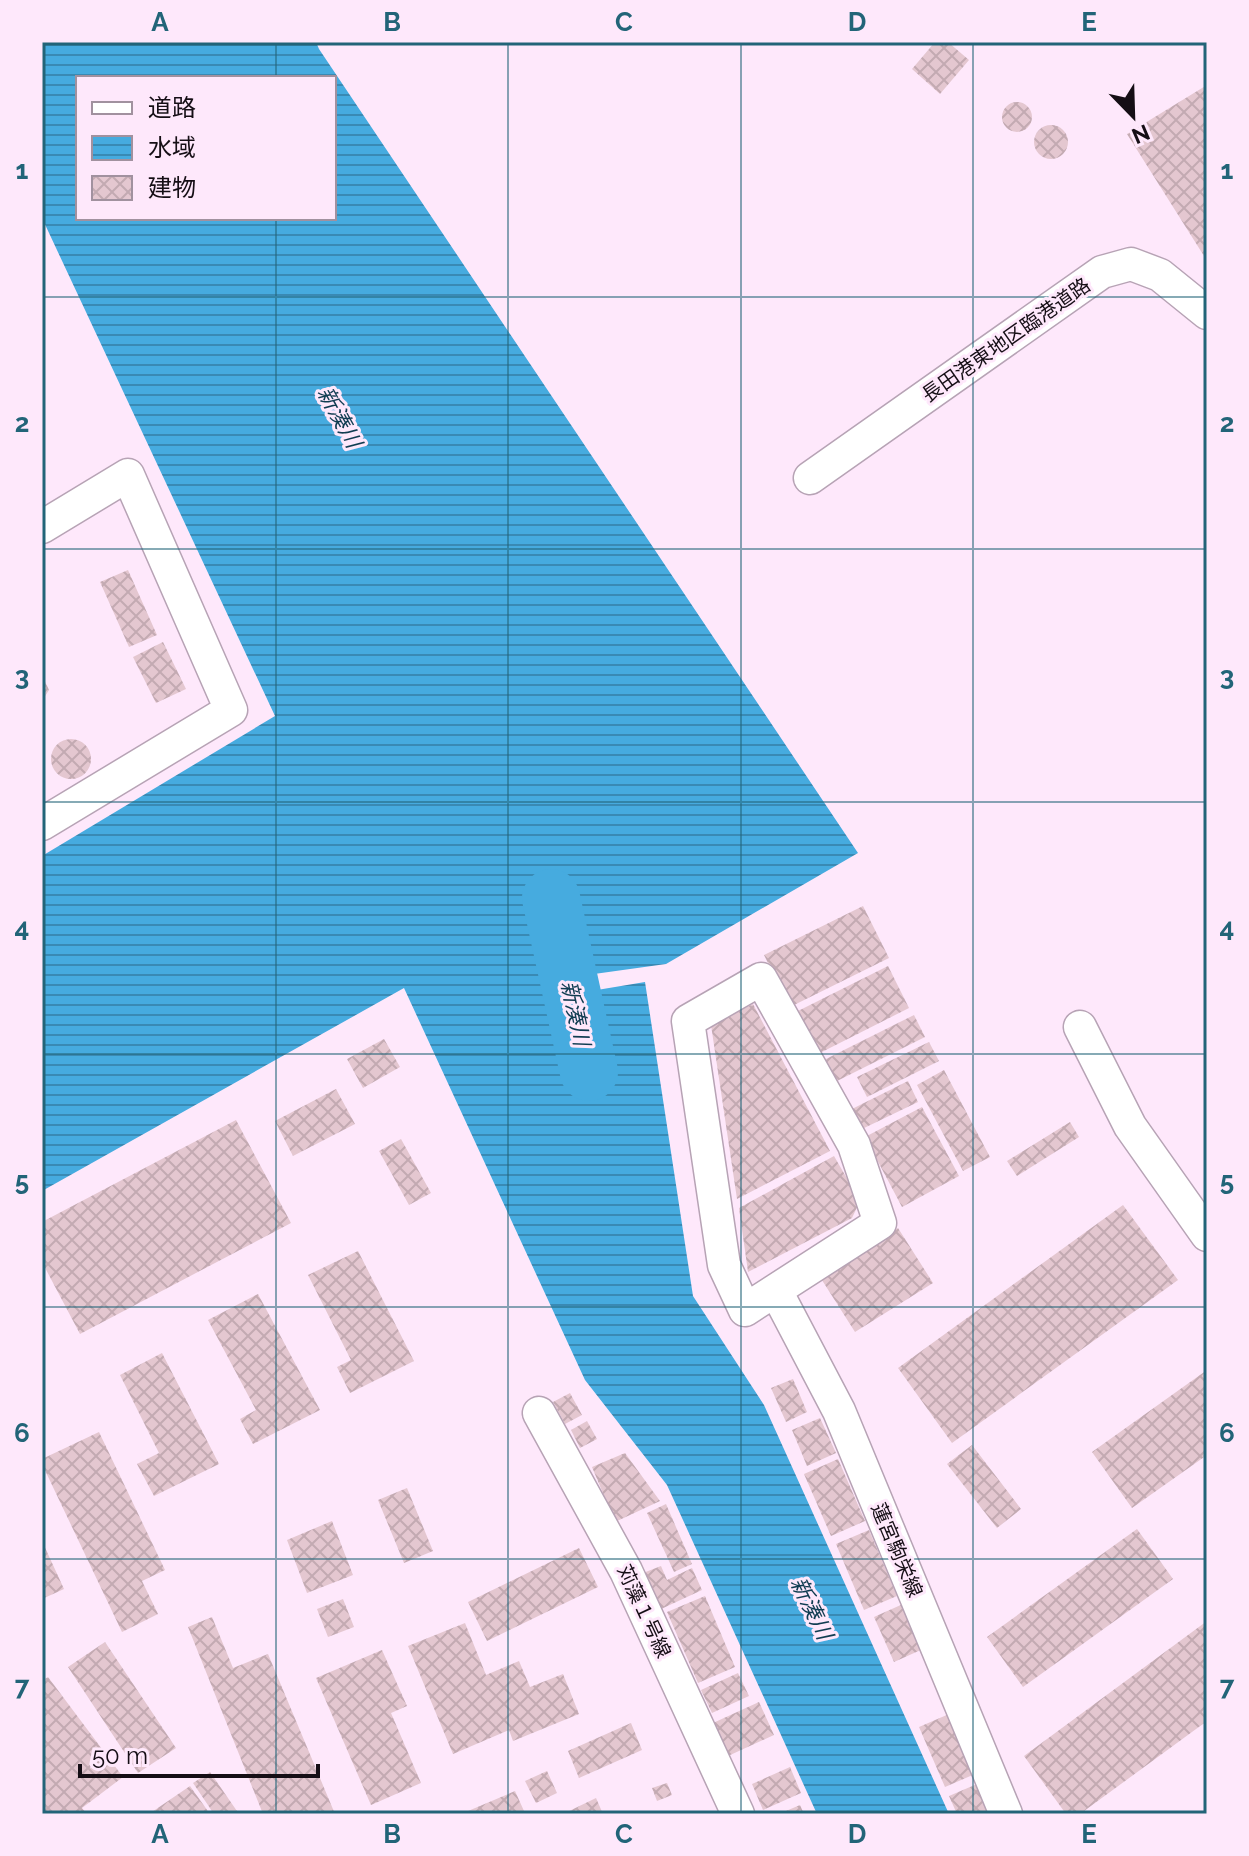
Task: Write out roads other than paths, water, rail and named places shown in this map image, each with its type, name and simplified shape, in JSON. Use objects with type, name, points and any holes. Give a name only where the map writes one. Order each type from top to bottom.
[{"type":"street","name":"長田港東地区臨港道路","points":[[810,478],[1102,272],[1131,264],[1160,275],[1207,313]]},
{"type":"street","points":[[42,527],[128,475],[231,710],[42,824]]},
{"type":"street","points":[[761,979],[854,1145],[880,1223],[776,1291],[745,1310],[724,1265],[688,1021],[761,979]]},
{"type":"street","points":[[1080,1027],[1130,1126],[1207,1235]]},
{"type":"street","name":"蓮宮駒栄線","points":[[776,1291],[839,1411],[1006,1814]]},
{"type":"street","name":"苅藻１号線","points":[[539,1413],[626,1571],[738,1814]]},
{"type":"water","points":[[42,42],[316,42],[858,853],[666,964],[551,980],[555,997],[645,982],[693,1296],[764,1405],[949,1814],[817,1814],[667,1485],[585,1380],[404,988],[42,1191],[42,856],[275,716],[42,218]]},
{"type":"waterway","name":"新湊川","points":[[551,898],[589,1072]]}]
